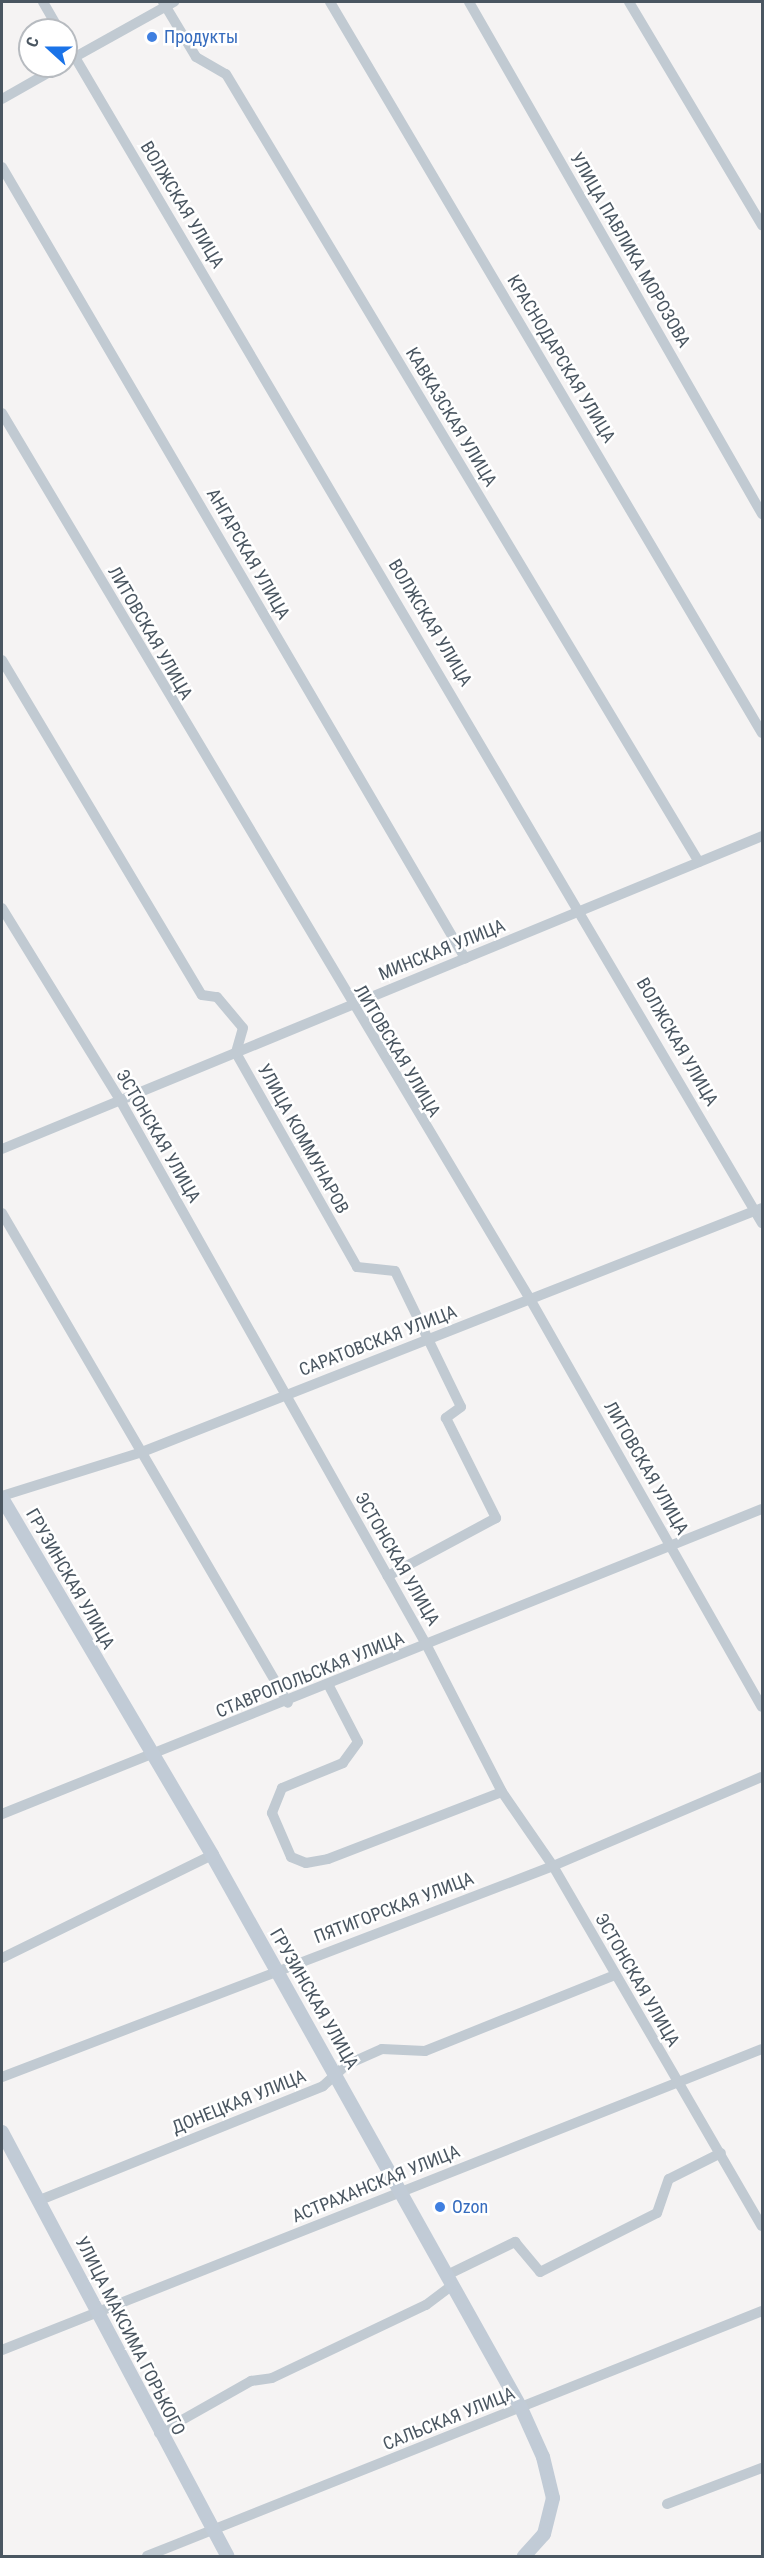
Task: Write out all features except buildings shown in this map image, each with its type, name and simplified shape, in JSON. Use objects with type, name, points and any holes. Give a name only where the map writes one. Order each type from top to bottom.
[{"type":"main road","name":"ГРУЗИНСКАЯ УЛИЦА","points":[[2,1497],[212,1855],[402,2191],[521,2408],[551,2480],[551,2517],[544,2534],[524,2556]]},
{"type":"main road","name":"УЛИЦА МАКСИМА ГОРЬКОГО","points":[[2,2132],[40,2200],[159,2433],[227,2556]]},
{"type":"street","points":[[43,2],[52,18]]},
{"type":"street","points":[[78,55],[164,4],[174,2]]},
{"type":"street","name":"КРАСНОДАРСКАЯ УЛИЦА","points":[[330,2],[762,733]]},
{"type":"street","name":"УЛИЦА ПАВЛИКА МОРОЗОВА","points":[[470,2],[762,514]]},
{"type":"street","points":[[629,2],[762,225]]},
{"type":"street","name":"КАВКАЗСКАЯ УЛИЦА","points":[[164,4],[196,57],[226,74],[699,862]]},
{"type":"street","name":"ВОЛЖСКАЯ УЛИЦА","points":[[78,73],[759,1209],[762,1223]]},
{"type":"street","points":[[2,99],[39,78]]},
{"type":"street","name":"АНГАРСКАЯ УЛИЦА","points":[[2,166],[465,958]]},
{"type":"street","name":"ЛИТОВСКАЯ УЛИЦА","points":[[2,413],[350,1006],[530,1299],[762,1707]]},
{"type":"street","name":"УЛИЦА КОММУНАРОВ","points":[[2,660],[202,995],[217,997],[243,1028],[236,1053],[357,1267],[395,1271],[426,1340],[461,1407],[446,1418],[496,1518],[388,1576]]},
{"type":"street","name":"МИНСКАЯ УЛИЦА","points":[[2,1149],[762,836]]},
{"type":"street","name":"ЭСТОНСКАЯ УЛИЦА","points":[[2,908],[120,1100],[427,1646],[502,1792],[553,1866],[677,2084],[721,2153],[762,2226]]},
{"type":"street","name":"САРАТОВСКАЯ УЛИЦА","points":[[2,1497],[142,1452],[759,1209]]},
{"type":"street","points":[[2,1213],[288,1703]]},
{"type":"street","name":"СТАВРОПОЛЬСКАЯ УЛИЦА","points":[[2,1814],[288,1703],[762,1509]]},
{"type":"street","points":[[329,1686],[358,1742],[343,1763],[282,1788],[272,1813],[291,1857],[306,1863],[328,1859],[502,1792]]},
{"type":"street","name":"ПЯТИГОРСКАЯ УЛИЦА","points":[[2,2077],[553,1866],[762,1778]]},
{"type":"street","points":[[2,1958],[212,1855]]},
{"type":"street","name":"ДОНЕЦКАЯ УЛИЦА","points":[[40,2200],[323,2086],[336,2074],[382,2049],[424,2051],[615,1975]]},
{"type":"street","name":"АСТРАХАНСКАЯ УЛИЦА","points":[[2,2350],[98,2315],[402,2191],[762,2049]]},
{"type":"street","points":[[159,2433],[251,2381],[272,2378],[426,2305],[450,2280],[515,2241],[540,2272],[657,2213],[669,2179],[721,2153]]},
{"type":"street","name":"САЛЬСКАЯ УЛИЦА","points":[[147,2556],[762,2311]]},
{"type":"street","points":[[667,2504],[762,2468]]},
{"type":"place","name":"Продукты","points":[[152,37]]},
{"type":"place","name":"Ozon","points":[[440,2207]]}]
